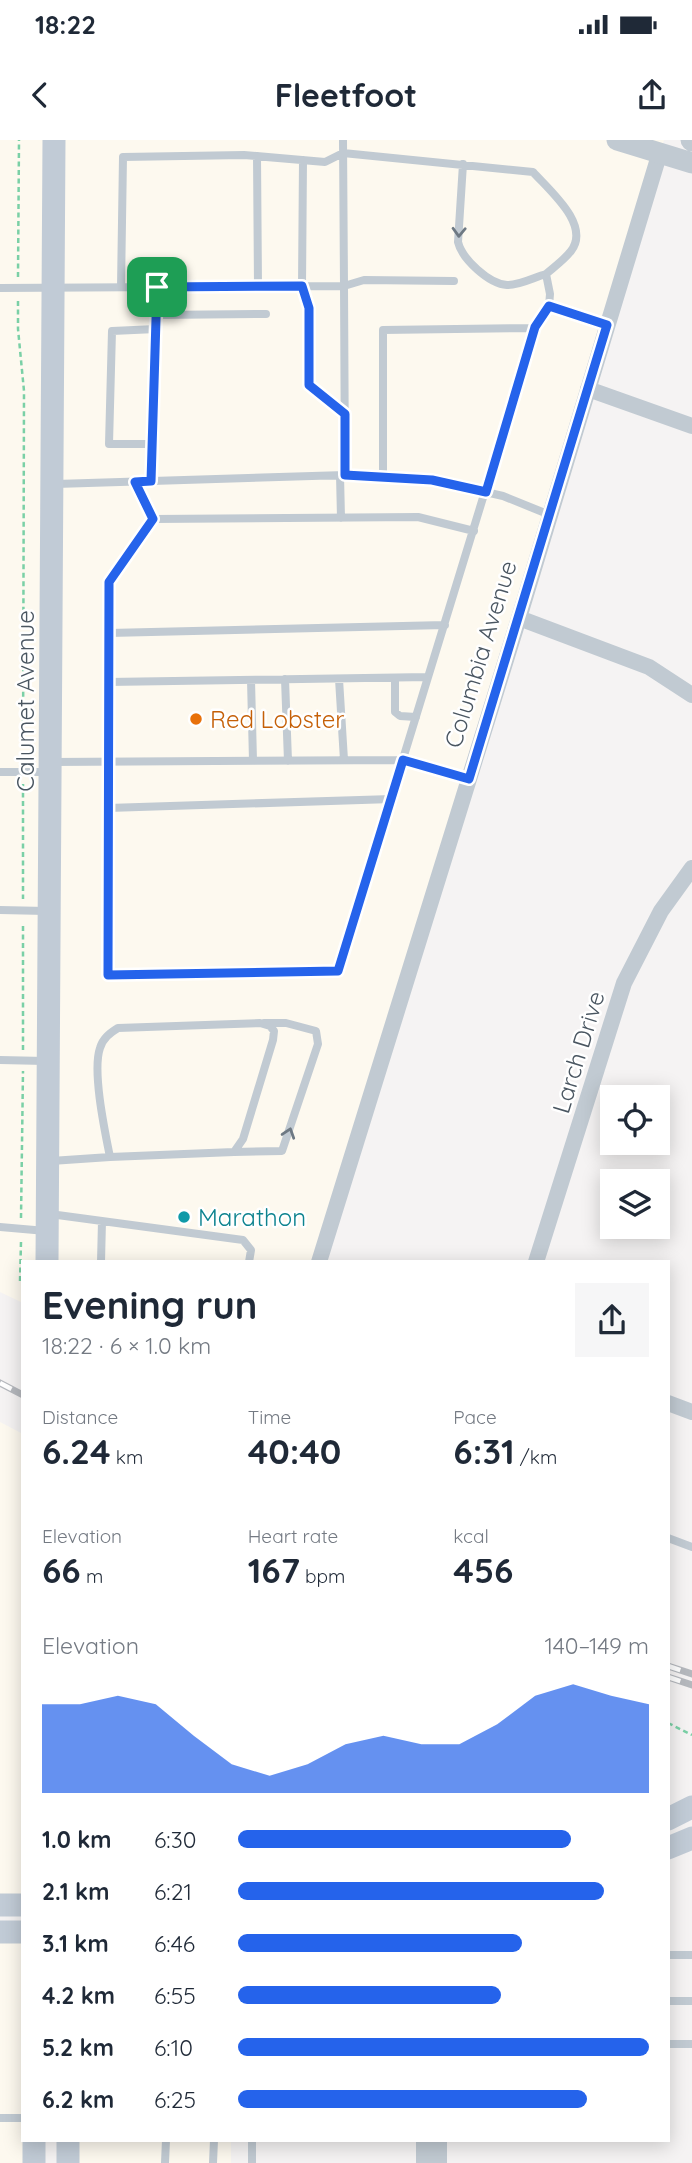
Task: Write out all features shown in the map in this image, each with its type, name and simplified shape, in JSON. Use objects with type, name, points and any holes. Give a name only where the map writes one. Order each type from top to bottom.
[{"type":"main road","name":"Calumet Avenue","points":[[47,1260],[54,140]]},
{"type":"main road","points":[[670,1818],[692,1807]]},
{"type":"main road","points":[[670,1848],[692,1838]]},
{"type":"main road","points":[[0,1905],[21,1905]]},
{"type":"main road","points":[[0,1932],[21,1932]]},
{"type":"main road","points":[[34,2142],[34,2163]]},
{"type":"main road","points":[[68,2142],[68,2163]]},
{"type":"street","points":[[617,140],[662,146],[692,163]]},
{"type":"street","name":"Columbia Avenue","points":[[319,1260],[519,618],[662,146]]},
{"type":"street","points":[[588,389],[692,426]]},
{"type":"street","points":[[519,618],[649,667],[692,695]]},
{"type":"street","name":"Larch Drive","points":[[537,1260],[624,983],[661,911],[692,868]]},
{"type":"street","points":[[670,1405],[692,1412]]},
{"type":"street","points":[[424,2142],[424,2163]]},
{"type":"street","points":[[439,2142],[439,2163]]},
{"type":"lane","points":[[341,518],[345,414],[343,140]]},
{"type":"lane","points":[[121,287],[123,157],[257,156],[325,162],[343,153],[463,164],[533,172],[576,221],[576,237],[572,250],[546,274],[509,286],[491,280],[460,251],[458,242],[463,164]]},
{"type":"lane","points":[[257,156],[258,286]]},
{"type":"lane","points":[[303,160],[302,286],[309,308],[309,385],[345,414]]},
{"type":"lane","points":[[153,519],[109,582],[108,975],[338,971],[535,327],[549,306],[550,294],[546,274]]},
{"type":"lane","points":[[0,288],[344,286],[364,280],[454,281]]},
{"type":"lane","points":[[151,481],[157,287]]},
{"type":"lane","points":[[549,306],[607,325]]},
{"type":"lane","points":[[156,315],[265,314]]},
{"type":"lane","points":[[383,478],[383,330],[535,327]]},
{"type":"lane","points":[[152,444],[109,444],[112,331],[156,329]]},
{"type":"lane","points":[[53,484],[343,475],[432,480],[503,496],[550,515]]},
{"type":"lane","points":[[135,482],[153,519]]},
{"type":"lane","points":[[153,519],[418,517],[474,531]]},
{"type":"lane","points":[[109,633],[444,625]]},
{"type":"lane","points":[[108,682],[428,677]]},
{"type":"lane","points":[[339,678],[344,760]]},
{"type":"lane","points":[[395,678],[395,712],[400,716],[416,717]]},
{"type":"lane","points":[[285,679],[288,761]]},
{"type":"lane","points":[[251,680],[253,761]]},
{"type":"lane","points":[[0,772],[23,772],[108,762],[403,760],[469,779]]},
{"type":"lane","points":[[108,808],[392,799]]},
{"type":"lane","points":[[0,910],[49,911]]},
{"type":"lane","points":[[234,1153],[243,1139],[273,1040],[274,1031],[270,1026],[260,1023]]},
{"type":"lane","points":[[48,1161],[282,1152],[318,1044],[316,1031],[286,1023],[118,1028],[107,1035],[100,1046],[98,1057],[101,1106],[110,1157]]},
{"type":"lane","points":[[0,1060],[48,1061]]},
{"type":"lane","points":[[0,1227],[21,1227],[47,1222],[102,1221],[243,1240],[251,1250],[249,1260]]},
{"type":"lane","points":[[101,1260],[102,1221]]},
{"type":"lane","points":[[670,1539],[692,1547]]},
{"type":"lane","points":[[670,1955],[692,1955]]},
{"type":"lane","points":[[670,2001],[692,2001]]},
{"type":"lane","points":[[670,2043],[692,2044]]},
{"type":"lane","points":[[0,2118],[21,2118]]},
{"type":"lane","points":[[165,2163],[166,2142]]},
{"type":"lane","points":[[213,2163],[214,2142]]},
{"type":"lane","points":[[252,2142],[252,2163]]},
{"type":"path","points":[[19,140],[18,329],[24,391],[20,1281]]},
{"type":"path","points":[[670,1724],[692,1735]]},
{"type":"shaded area","points":[[0,140],[664,140],[319,1260],[21,1260],[21,1302],[0,1292]]},
{"type":"shaded area","points":[[0,1422],[21,1433],[21,1900],[0,1899]]},
{"type":"shaded area","points":[[0,1938],[21,1938],[21,2142],[23,2142],[28,2163],[0,2163]]},
{"type":"shaded area","points":[[71,2142],[231,2142],[231,2163],[71,2163]]},
{"type":"railway","points":[[0,1383],[21,1394]]},
{"type":"railway","points":[[670,1667],[692,1674]]},
{"type":"railway","points":[[670,1678],[692,1685]]},
{"type":"place","name":"Red Lobster","points":[[196,719]]},
{"type":"place","name":"Marathon","points":[[184,1217]]},
{"type":"route","points":[[302,286],[309,308],[309,385],[345,414],[345,475],[432,480],[486,492],[535,327],[549,306],[607,325],[469,779],[403,760],[338,971],[108,975],[109,582],[153,519],[135,482],[151,481],[157,287],[302,286]]}]
